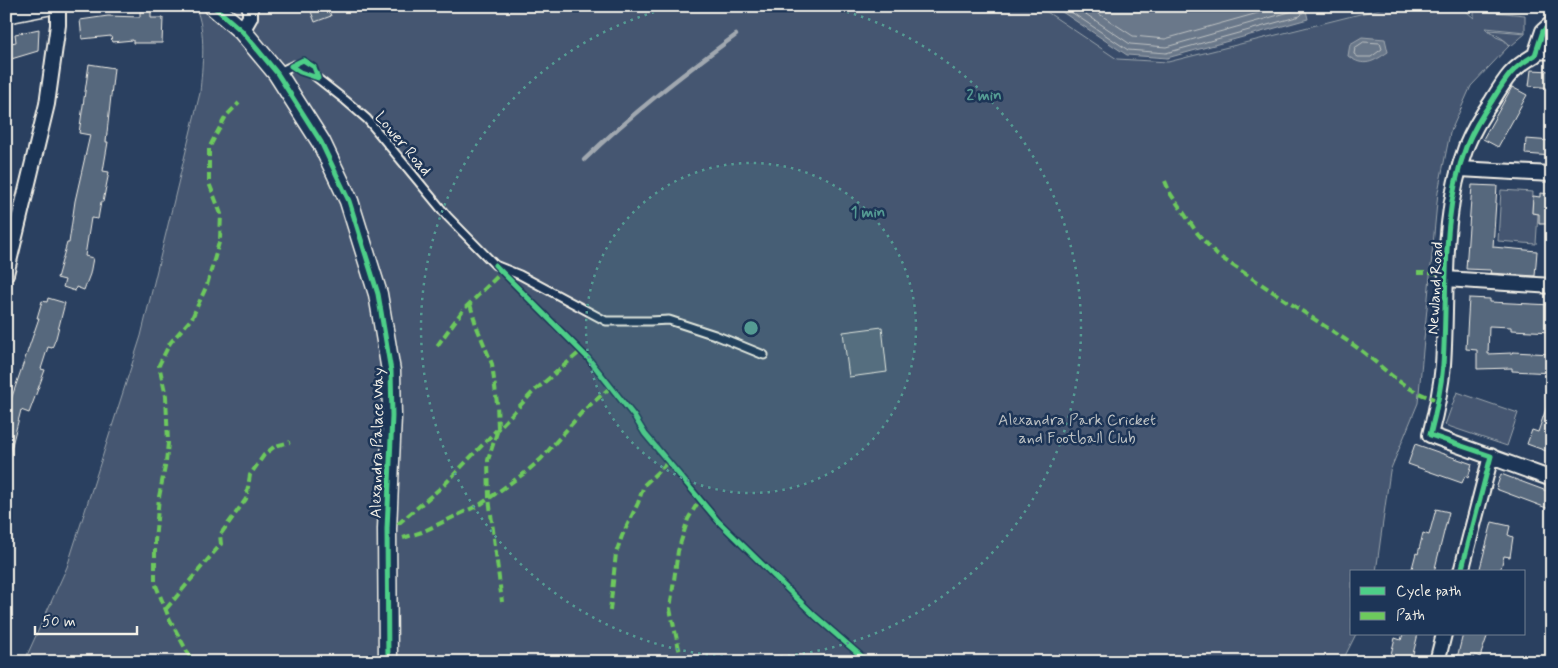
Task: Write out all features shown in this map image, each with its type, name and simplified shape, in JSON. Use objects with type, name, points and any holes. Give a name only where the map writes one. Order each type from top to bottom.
[{"type":"street","points":[[6,14],[47,6]]},
{"type":"street","points":[[6,274],[47,104],[58,25],[58,6]]},
{"type":"street","name":"Alexandra Palace Way","points":[[213,6],[242,31],[278,73],[321,142],[349,201],[378,294],[391,371],[392,416],[387,529],[388,662]]},
{"type":"street","points":[[242,31],[250,17],[251,7]]},
{"type":"street","points":[[1535,55],[1543,31],[1552,23]]},
{"type":"street","name":"Newland Road","points":[[1491,456],[1430,435],[1440,390],[1443,364],[1450,213],[1466,148],[1475,127],[1508,74],[1535,55]]},
{"type":"street","points":[[1460,169],[1552,174]]},
{"type":"street","points":[[1446,279],[1552,286]]},
{"type":"street","points":[[1462,570],[1491,456],[1552,479]]},
{"type":"street","points":[[1437,662],[1444,636]]},
{"type":"lane","points":[[1535,55],[1552,54]]},
{"type":"lane","name":"Lower Road","points":[[278,73],[294,65],[303,67],[345,100],[366,119],[443,212],[495,266],[520,275],[606,321],[669,320],[715,335],[764,355]]},
{"type":"shaded area","points":[[1038,6],[1395,6],[1168,62],[1117,59]]},
{"type":"green space","name":"Alexandra Park Cricket and Football Club","points":[[195,6],[1038,6],[1117,59],[1168,62],[1392,6],[1460,6],[1474,18],[1474,10],[1525,15],[1525,32],[1486,28],[1496,37],[1504,40],[1509,46],[1471,86],[1450,133],[1438,192],[1418,403],[1390,471],[1376,570],[1350,570],[1350,636],[1355,636],[1342,662],[24,662],[67,567],[141,336],[200,93],[202,38],[199,16]]},
{"type":"green space","points":[[1489,30],[1526,33],[1511,46],[1504,39]]},
{"type":"green space","points":[[1501,190],[1533,192],[1532,213],[1538,213],[1536,244],[1498,241]]},
{"type":"green space","points":[[1457,392],[1518,413],[1507,446],[1445,425]]},
{"type":"water","points":[[1053,6],[1305,6],[1308,19],[1167,58],[1127,55]]},
{"type":"water","points":[[1362,37],[1385,39],[1388,52],[1373,61],[1364,63],[1354,60],[1348,56],[1350,44]]},
{"type":"building","points":[[318,6],[327,6],[331,16],[315,22],[310,9]]},
{"type":"building","points":[[140,11],[151,11],[151,18],[163,18],[162,43],[133,43],[133,40],[112,42],[111,36],[82,39],[80,20],[108,16],[140,17]]},
{"type":"building","points":[[39,29],[38,51],[8,60],[6,44],[16,42],[15,34]]},
{"type":"building","points":[[89,64],[114,68],[106,142],[108,142],[103,171],[109,172],[98,219],[91,218],[85,256],[93,258],[90,274],[84,290],[76,287],[75,291],[63,287],[65,280],[57,278],[67,243],[69,243],[75,201],[90,135],[79,133]]},
{"type":"building","points":[[1531,70],[1552,71],[1552,88],[1529,86]]},
{"type":"building","points":[[1512,87],[1527,95],[1498,147],[1483,139]]},
{"type":"building","points":[[1526,139],[1552,141],[1552,156],[1525,154]]},
{"type":"building","points":[[1472,185],[1497,186],[1493,247],[1537,251],[1535,276],[1490,273],[1491,270],[1466,269]]},
{"type":"building","points":[[1540,193],[1552,194],[1552,224],[1539,224],[1539,214],[1532,213],[1533,196],[1540,197]]},
{"type":"building","points":[[48,298],[65,303],[56,338],[52,348],[48,347],[41,369],[45,370],[29,413],[21,410],[10,453],[6,452],[6,414],[39,318],[37,318],[42,301],[47,302]]},
{"type":"building","points":[[1469,298],[1490,299],[1490,302],[1552,305],[1552,332],[1511,330],[1511,327],[1489,326],[1488,354],[1513,352],[1552,354],[1552,373],[1512,371],[1512,368],[1477,369],[1477,350],[1466,349]]},
{"type":"building","points":[[882,327],[887,372],[849,377],[843,332]]},
{"type":"building","points":[[1550,397],[1552,397],[1552,444],[1549,452],[1527,444],[1532,430],[1538,432]]},
{"type":"building","points":[[1415,444],[1472,464],[1468,478],[1465,476],[1462,483],[1408,464]]},
{"type":"building","points":[[1501,474],[1552,493],[1552,510],[1496,489]]},
{"type":"building","points":[[1436,509],[1449,512],[1434,570],[1412,570],[1423,533],[1429,535]]},
{"type":"building","points":[[1492,522],[1510,526],[1508,535],[1513,537],[1510,557],[1504,556],[1500,570],[1480,570]]},
{"type":"building","points":[[1402,636],[1418,636],[1411,662],[1389,662],[1395,638],[1401,640]]},
{"type":"building","points":[[1462,636],[1487,636],[1480,657],[1475,655],[1473,662],[1456,662]]},
{"type":"waterway","points":[[584,160],[658,95],[736,35]]},
{"type":"marked path","points":[[190,657],[169,618],[155,583],[155,541],[159,497],[168,443],[166,396],[159,365],[170,343],[192,318],[207,285],[220,239],[221,214],[209,183],[209,148],[226,116],[239,103]]},
{"type":"marked path","points":[[1165,181],[1170,193],[1198,234],[1217,255],[1352,344],[1402,383],[1425,396],[1438,400]]},
{"type":"marked path","points":[[437,346],[463,310],[502,272]]},
{"type":"marked path","points":[[1417,273],[1446,273]]},
{"type":"marked path","points":[[470,304],[476,325],[492,364],[497,403],[498,429],[488,460],[489,498],[502,602]]},
{"type":"marked path","points":[[398,524],[444,485],[533,392],[581,351]]},
{"type":"marked path","points":[[403,538],[422,532],[481,504],[526,472],[541,459],[583,411],[611,387]]},
{"type":"marked path","points":[[166,609],[221,544],[220,535],[246,499],[250,475],[264,455],[275,446],[290,442]]},
{"type":"marked path","points":[[610,611],[616,553],[622,536],[638,503],[644,485],[668,462]]},
{"type":"marked path","points":[[682,662],[670,609],[678,551],[688,519],[700,499]]},
{"type":"cycle path","points":[[213,6],[242,31],[277,73],[321,142],[349,201],[378,294],[391,371],[392,416],[387,529],[388,662]]},
{"type":"cycle path","points":[[1462,570],[1491,456],[1430,435],[1443,365],[1447,254],[1452,200],[1466,147],[1478,123],[1510,75],[1520,65],[1535,55],[1543,31],[1552,23]]},
{"type":"cycle path","points":[[303,60],[314,67],[318,78],[300,72],[291,66],[303,60]]},
{"type":"cycle path","points":[[495,265],[588,358],[634,416],[645,434],[718,521],[815,616],[868,662]]}]
